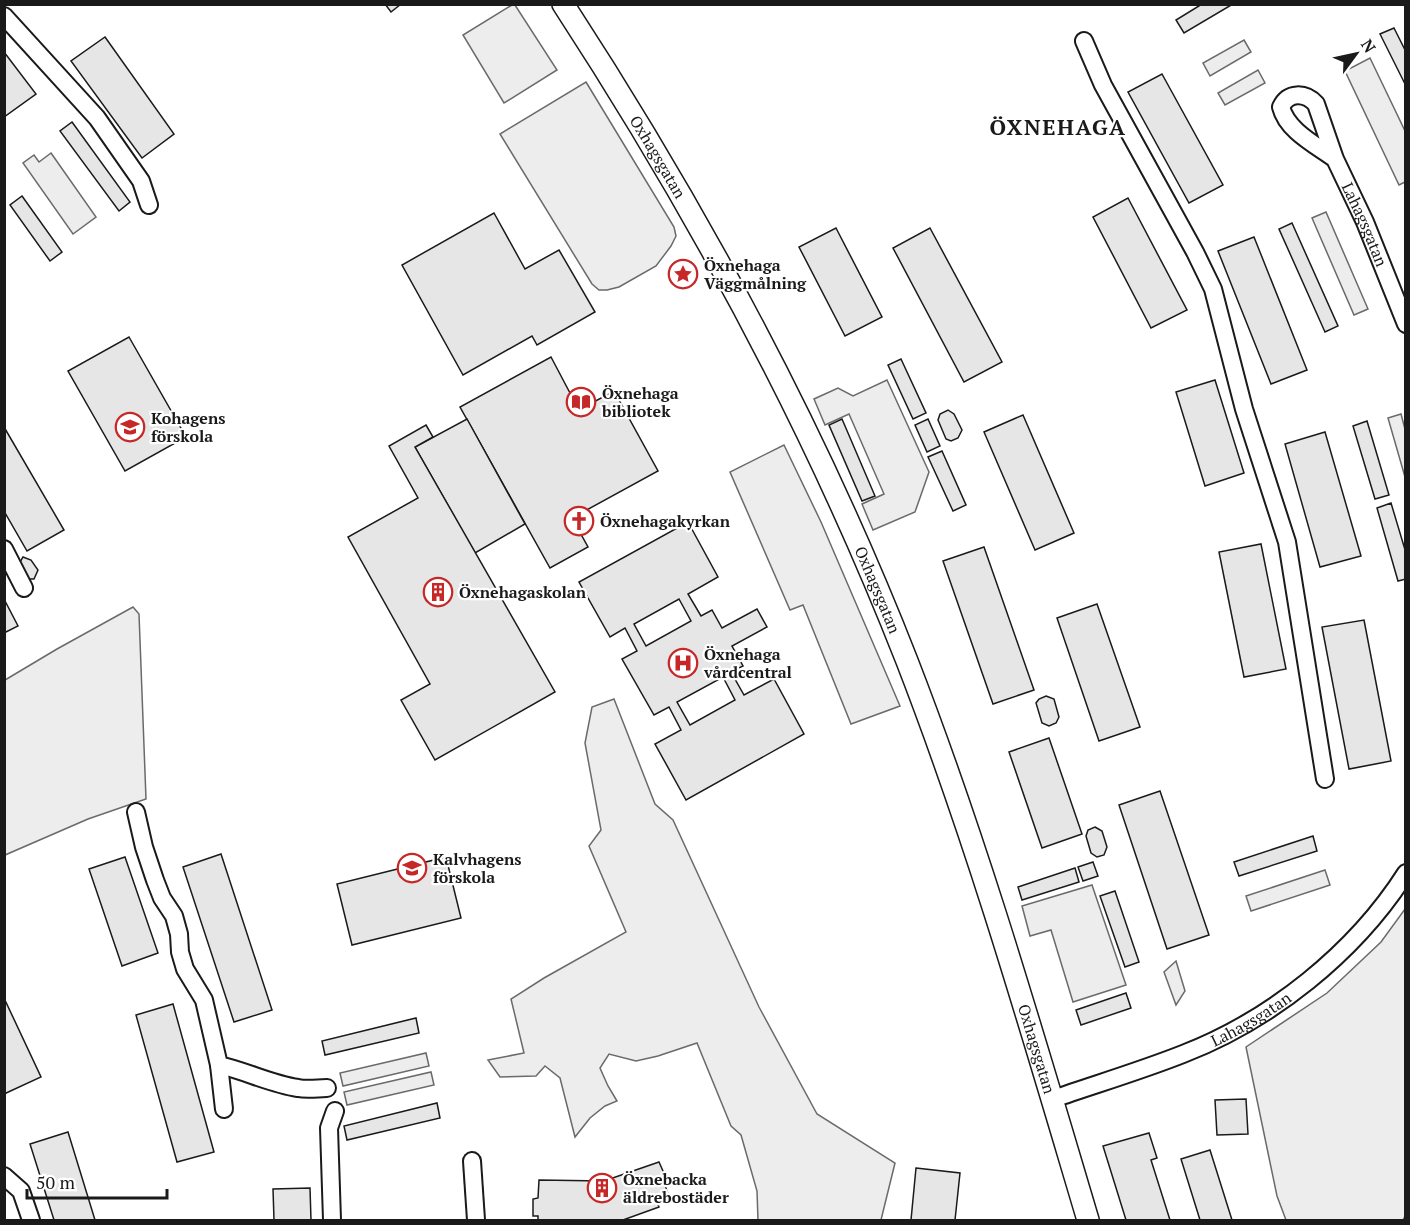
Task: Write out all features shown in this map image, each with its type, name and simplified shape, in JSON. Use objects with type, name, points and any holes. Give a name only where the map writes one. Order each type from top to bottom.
[{"type":"street","name":"Oxhagsgatan","points":[[563,4],[641,128],[785,387],[862,554],[906,659],[1000,922],[1088,1221]]},
{"type":"street","points":[[4,16],[97,118],[141,181],[149,205]]},
{"type":"street","points":[[1084,41],[1103,85],[1213,289],[1244,409],[1287,543],[1325,779]]},
{"type":"street","name":"Lahagsgatan","points":[[1335,159],[1365,222],[1406,324]]},
{"type":"street","points":[[4,549],[24,588]]},
{"type":"street","points":[[136,812],[155,880],[162,898],[174,916],[185,969],[204,1000],[219,1065],[224,1109]]},
{"type":"street","name":"Lahagsgatan","points":[[1053,1099],[1184,1054],[1223,1036],[1262,1013],[1302,986],[1339,953],[1372,917],[1406,873]]},
{"type":"street","points":[[219,1065],[299,1089],[327,1088]]},
{"type":"street","points":[[332,1221],[329,1128],[335,1111]]},
{"type":"street","points":[[472,1161],[476,1221]]},
{"type":"street","points":[[4,1176],[21,1191],[31,1221]]},
{"type":"shaded area","points":[[515,5],[557,70],[504,103],[463,35]]},
{"type":"shaded area","points":[[1244,40],[1251,52],[1210,76],[1203,63]]},
{"type":"shaded area","points":[[1370,58],[1405,131],[1405,182],[1399,185],[1345,71]]},
{"type":"shaded area","points":[[1258,70],[1265,83],[1225,105],[1218,93]]},
{"type":"shaded area","points":[[586,82],[674,227],[676,236],[656,266],[619,287],[607,290],[599,290],[592,284],[500,134]]},
{"type":"shaded area","points":[[51,153],[96,217],[73,234],[23,163],[34,155],[39,162]]},
{"type":"shaded area","points":[[1326,212],[1368,309],[1354,315],[1312,218]]},
{"type":"shaded area","points":[[887,380],[929,472],[915,512],[873,530],[862,504],[884,494],[849,414],[825,425],[814,399],[838,388],[853,396]]},
{"type":"shaded area","points":[[1401,414],[1405,429],[1405,477],[1388,418]]},
{"type":"shaded area","points":[[784,445],[821,522],[900,706],[851,724],[803,605],[790,610],[730,472]]},
{"type":"shaded area","points":[[133,607],[139,614],[146,799],[88,819],[5,855],[5,680]]},
{"type":"shaded area","points":[[614,699],[655,804],[673,820],[759,1007],[817,1114],[895,1163],[881,1220],[758,1220],[757,1191],[741,1135],[731,1126],[697,1043],[636,1061],[609,1054],[600,1068],[617,1101],[605,1106],[590,1118],[575,1137],[560,1078],[545,1066],[536,1076],[500,1077],[488,1060],[524,1053],[511,999],[626,932],[589,846],[601,830],[585,743],[592,707]]},
{"type":"shaded area","points":[[1325,870],[1330,885],[1251,911],[1246,896]]},
{"type":"shaded area","points":[[1092,885],[1126,985],[1073,1002],[1051,930],[1030,936],[1022,906]]},
{"type":"shaded area","points":[[1405,909],[1405,1216],[1403,1220],[1286,1220],[1277,1196],[1246,1047],[1327,993],[1381,942]]},
{"type":"shaded area","points":[[1176,961],[1185,991],[1176,1005],[1164,972]]},
{"type":"shaded area","points":[[426,1053],[429,1066],[343,1086],[340,1073]]},
{"type":"shaded area","points":[[431,1072],[434,1085],[347,1105],[344,1092]]},
{"type":"building","points":[[385,4],[401,4],[391,12]]},
{"type":"building","points":[[1202,4],[1233,4],[1184,33],[1176,20]]},
{"type":"building","points":[[1394,28],[1406,52],[1406,86],[1380,34]]},
{"type":"building","points":[[105,37],[174,134],[142,158],[71,61]]},
{"type":"building","points":[[4,52],[36,94],[4,117]]},
{"type":"building","points":[[1162,74],[1223,185],[1189,203],[1128,92]]},
{"type":"building","points":[[72,122],[130,202],[119,211],[60,131]]},
{"type":"building","points":[[22,196],[62,252],[50,261],[10,205]]},
{"type":"building","points":[[1128,198],[1187,310],[1151,328],[1093,217]]},
{"type":"building","points":[[494,213],[525,269],[559,250],[595,312],[537,345],[532,336],[463,375],[402,265]]},
{"type":"building","points":[[1292,223],[1338,326],[1325,332],[1279,229]]},
{"type":"building","points":[[836,228],[882,317],[845,336],[799,247]]},
{"type":"building","points":[[930,228],[1002,362],[964,382],[893,248]]},
{"type":"building","points":[[1254,237],[1307,370],[1271,384],[1218,251]]},
{"type":"building","points":[[129,337],[186,437],[125,471],[68,371]]},
{"type":"building","points":[[551,357],[579,410],[614,391],[658,471],[572,518],[588,547],[550,568],[460,407]]},
{"type":"building","points":[[901,359],[926,413],[913,419],[888,365]]},
{"type":"building","points":[[1215,380],[1244,473],[1205,486],[1176,392]]},
{"type":"building","points":[[948,410],[954,414],[962,430],[958,438],[951,441],[946,439],[938,420],[940,414]]},
{"type":"building","points":[[1023,415],[1074,533],[1035,550],[984,432]]},
{"type":"building","points":[[467,419],[525,524],[475,553],[415,447]]},
{"type":"building","points":[[842,419],[875,496],[862,501],[829,425]]},
{"type":"building","points":[[928,419],[940,446],[927,452],[915,425]]},
{"type":"building","points":[[1367,421],[1389,495],[1375,499],[1353,426]]},
{"type":"building","name":"Öxnehagaskolan","points":[[426,425],[433,437],[415,447],[555,692],[435,760],[401,700],[430,684],[348,537],[418,498],[389,446]]},
{"type":"building","points":[[4,427],[64,530],[27,551],[4,511]]},
{"type":"building","points":[[1325,432],[1361,556],[1320,567],[1285,444]]},
{"type":"building","points":[[942,451],[966,505],[953,511],[928,457]]},
{"type":"building","points":[[1391,503],[1406,553],[1406,579],[1398,581],[1377,508]]},
{"type":"building","name":"Öxnehaga vårdcentral","points":[[688,522],[718,577],[688,594],[701,616],[712,610],[722,628],[757,609],[767,627],[732,646],[743,666],[731,672],[744,695],[774,679],[804,734],[686,800],[655,744],[681,730],[669,707],[654,715],[622,659],[637,651],[625,628],[610,637],[579,582]],"holes":[[[679,599],[691,621],[646,646],[634,624]],[[723,677],[735,700],[690,725],[677,702]]]},
{"type":"building","points":[[1261,544],[1286,669],[1244,677],[1219,552]]},
{"type":"building","points":[[984,547],[1034,690],[993,704],[943,561]]},
{"type":"building","points":[[23,557],[31,560],[38,570],[34,579],[27,579],[18,566]]},
{"type":"building","points":[[4,599],[18,626],[4,633]]},
{"type":"building","points":[[1097,604],[1140,727],[1099,741],[1057,618]]},
{"type":"building","points":[[1364,620],[1391,761],[1349,769],[1322,627]]},
{"type":"building","points":[[1046,696],[1054,699],[1059,717],[1056,723],[1049,726],[1042,723],[1036,703]]},
{"type":"building","points":[[1049,738],[1082,834],[1042,848],[1009,752]]},
{"type":"building","points":[[1160,791],[1209,935],[1167,949],[1119,805]]},
{"type":"building","points":[[1095,827],[1102,831],[1107,847],[1104,855],[1097,857],[1091,853],[1086,836],[1088,830]]},
{"type":"building","points":[[1313,836],[1317,851],[1239,876],[1234,862]]},
{"type":"building","points":[[221,854],[272,1010],[234,1022],[183,867]]},
{"type":"building","points":[[125,857],[158,953],[122,966],[89,869]]},
{"type":"building","points":[[446,857],[461,918],[352,945],[337,884]]},
{"type":"building","points":[[1093,862],[1098,876],[1083,881],[1078,867]]},
{"type":"building","points":[[1075,868],[1079,882],[1022,900],[1018,887]]},
{"type":"building","points":[[1115,891],[1139,962],[1125,967],[1100,896]]},
{"type":"building","points":[[1126,993],[1131,1008],[1081,1025],[1076,1010]]},
{"type":"building","points":[[4,998],[41,1077],[4,1094]]},
{"type":"building","points":[[173,1004],[214,1152],[177,1162],[136,1015]]},
{"type":"building","points":[[416,1018],[419,1033],[325,1055],[322,1041]]},
{"type":"building","points":[[1246,1099],[1248,1134],[1217,1135],[1215,1100]]},
{"type":"building","points":[[437,1103],[440,1118],[347,1140],[344,1126]]},
{"type":"building","points":[[68,1132],[95,1220],[54,1220],[30,1144]]},
{"type":"building","points":[[1149,1133],[1157,1158],[1151,1160],[1170,1220],[1126,1220],[1103,1146]]},
{"type":"building","points":[[1210,1150],[1232,1220],[1200,1220],[1181,1159]]},
{"type":"building","name":"Öxnebacka äldrebostäder","points":[[659,1162],[667,1180],[664,1182],[668,1194],[656,1199],[659,1207],[623,1220],[538,1220],[538,1216],[533,1216],[533,1199],[538,1198],[539,1180],[604,1181]]},
{"type":"building","points":[[916,1168],[960,1173],[955,1220],[911,1220]]},
{"type":"building","points":[[310,1188],[311,1220],[274,1220],[273,1189]]},
{"type":"place","name":"Öxnehaga Väggmålning","points":[[683,274]]},
{"type":"place","name":"Öxnehaga bibliotek","points":[[581,402]]},
{"type":"place","name":"Kohagens förskola","points":[[130,427]]},
{"type":"place","name":"Öxnehagakyrkan","points":[[579,521]]},
{"type":"place","name":"Öxnehagaskolan","points":[[438,592]]},
{"type":"place","name":"Öxnehaga vårdcentral","points":[[683,663]]},
{"type":"place","name":"Kalvhagens förskola","points":[[412,868]]},
{"type":"place","name":"Öxnebacka äldrebostäder","points":[[602,1188]]},
{"type":"district","name":"ÖXNEHAGA","points":[[1058,127]]}]
